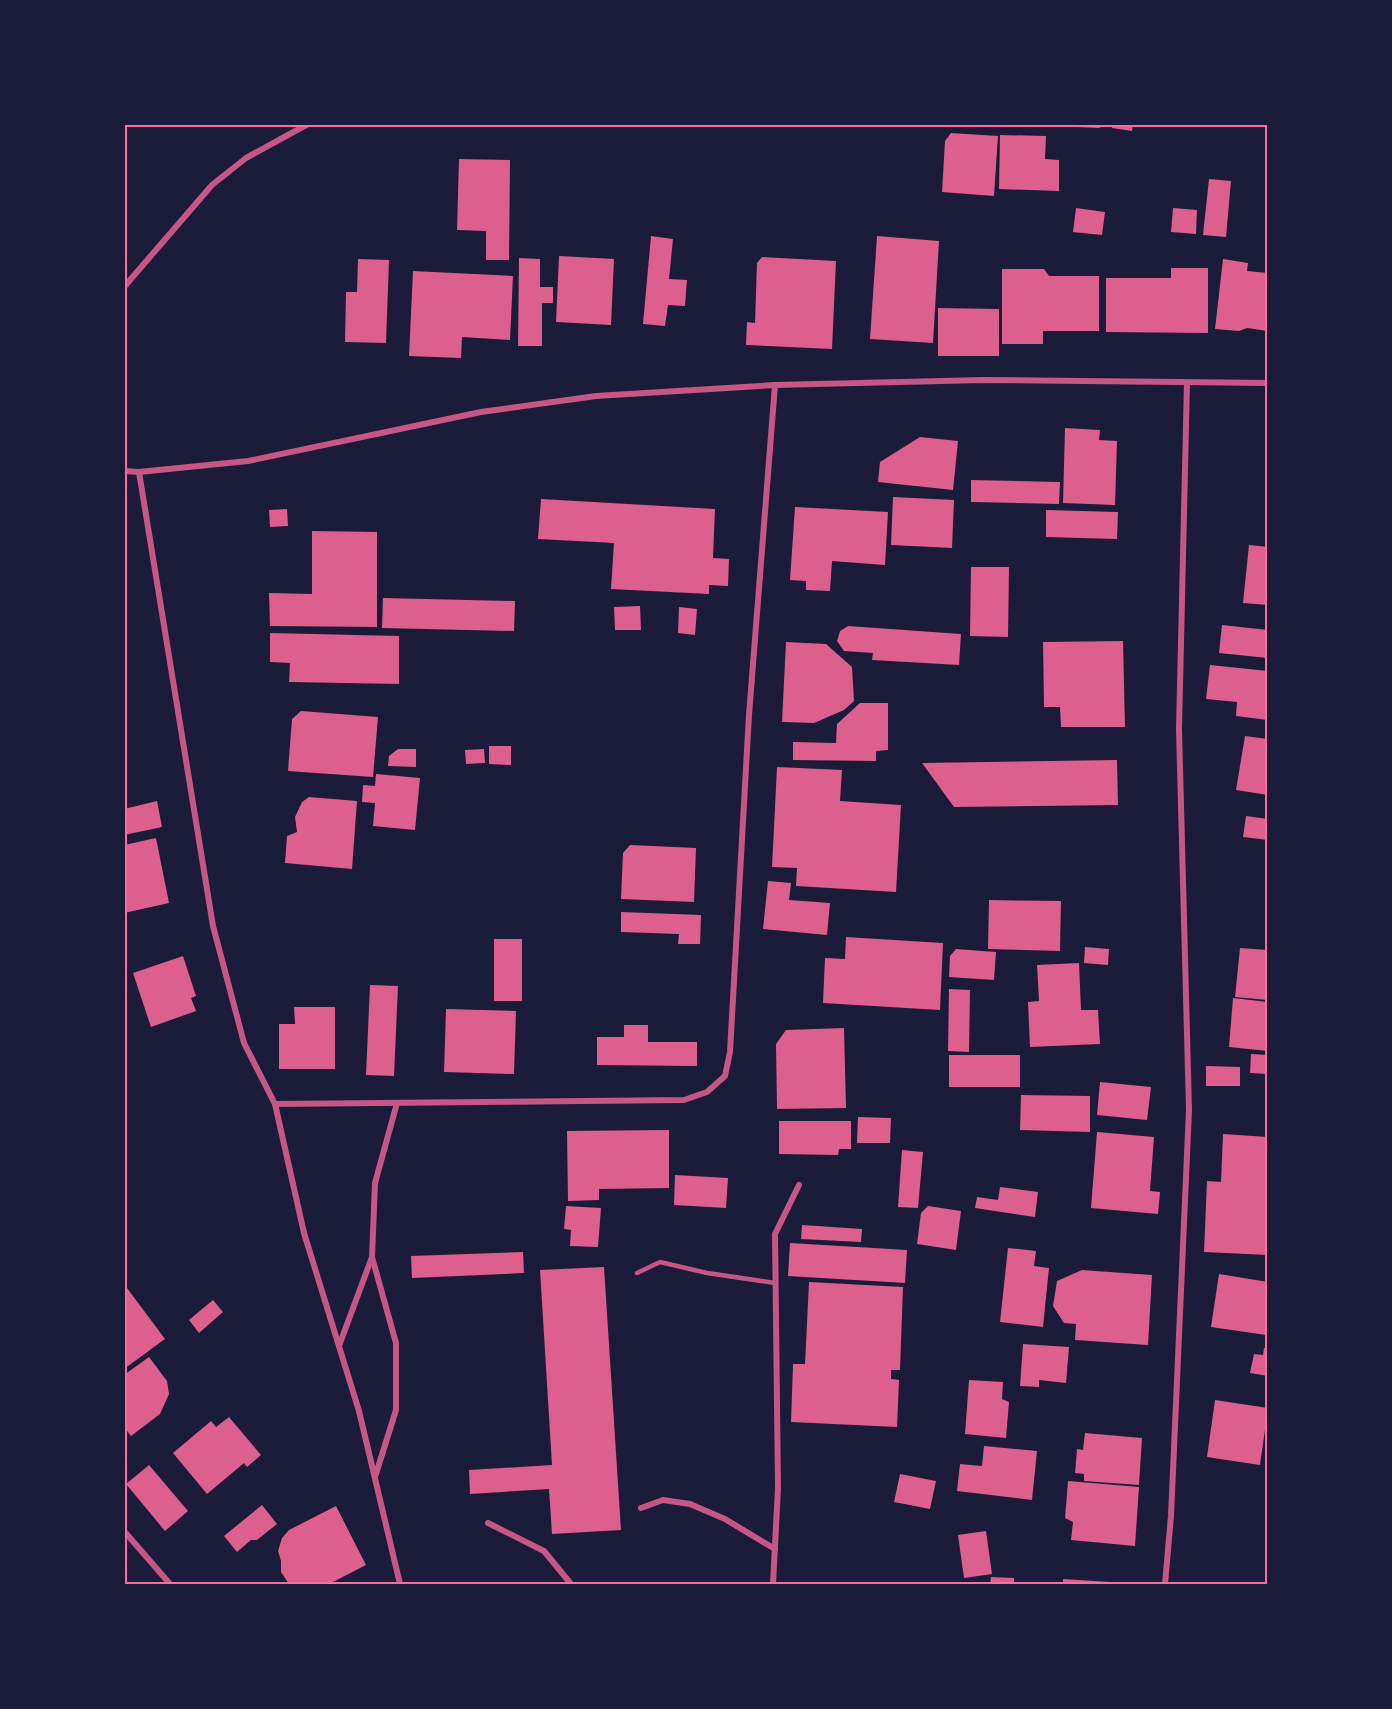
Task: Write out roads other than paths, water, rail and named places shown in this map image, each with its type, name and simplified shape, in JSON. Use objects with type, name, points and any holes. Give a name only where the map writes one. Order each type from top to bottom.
[{"type":"street","points":[[124,287],[212,185],[246,158],[308,124]]},
{"type":"street","points":[[124,471],[248,461],[481,412],[596,396],[775,385],[982,380],[1268,383]]},
{"type":"street","points":[[1165,1584],[1172,1504],[1189,1110],[1179,729],[1187,383]]},
{"type":"street","points":[[275,1104],[684,1100],[707,1092],[725,1076],[729,1052],[749,715],[775,385]]},
{"type":"street","points":[[139,471],[213,926],[244,1043],[275,1104],[304,1233],[359,1411],[400,1584]]},
{"type":"street","points":[[375,1478],[396,1410],[396,1343],[372,1257],[375,1183],[397,1103]]},
{"type":"street","points":[[772,1584],[778,1488],[775,1234],[799,1185]]},
{"type":"street","points":[[339,1346],[372,1257]]},
{"type":"street","points":[[641,1508],[663,1500],[690,1504],[726,1519],[775,1549]]},
{"type":"street","points":[[488,1522],[544,1551],[571,1584]]},
{"type":"street","points":[[124,1531],[170,1584]]},
{"type":"lane","points":[[637,1273],[660,1262],[707,1273],[775,1283]]}]
